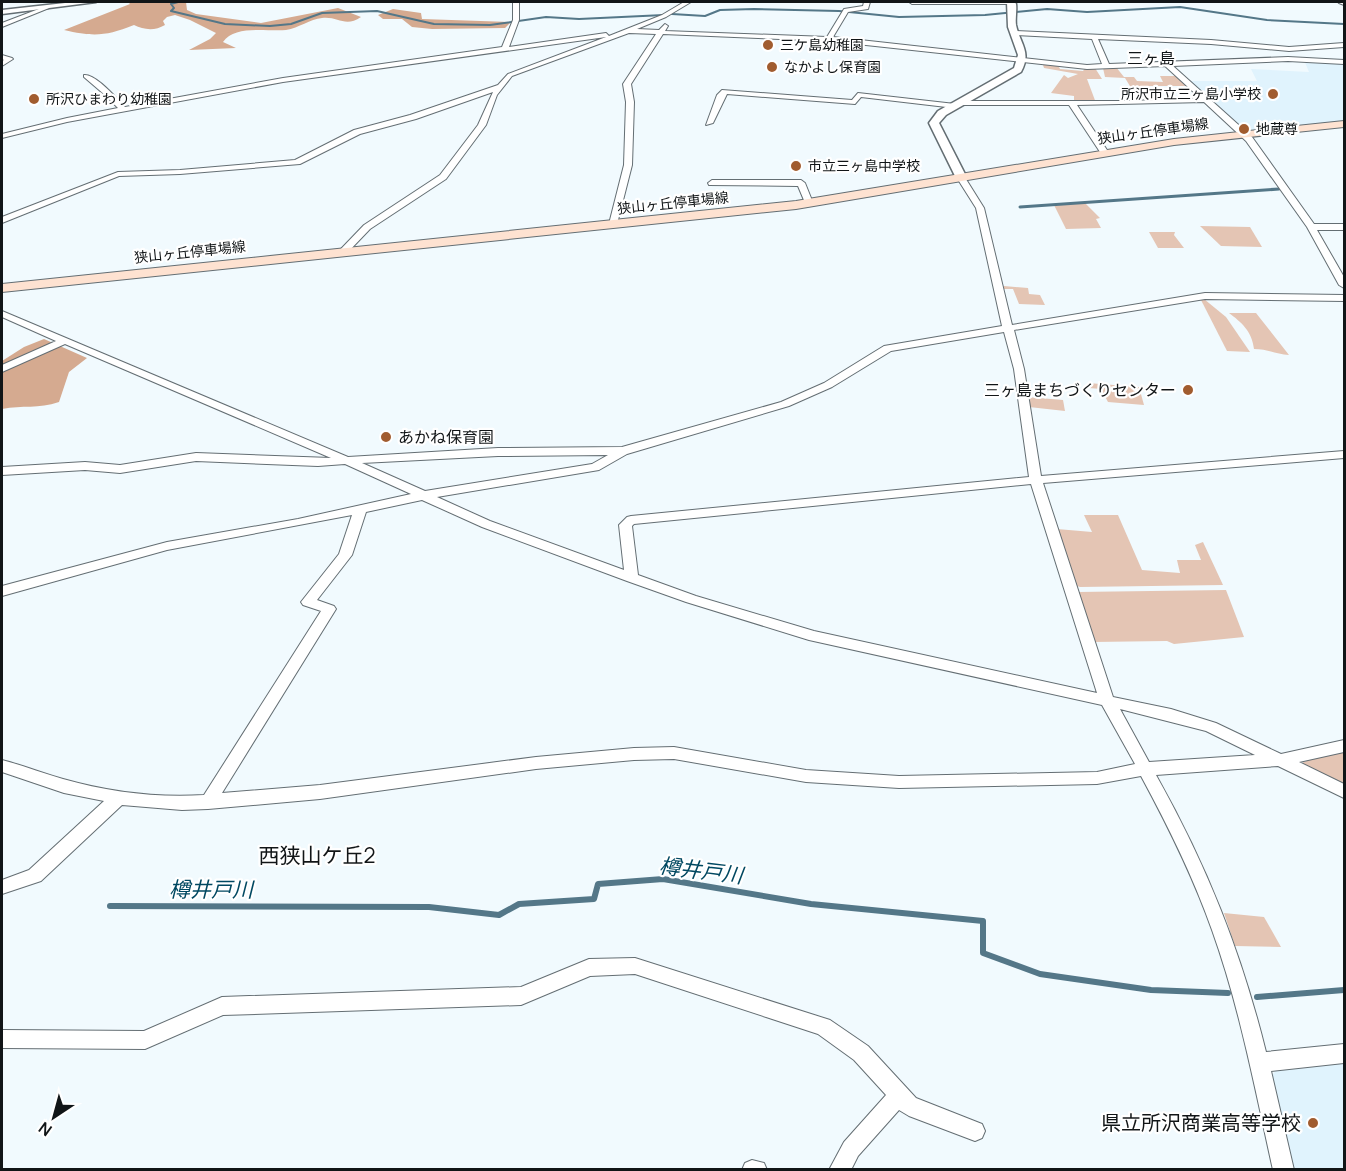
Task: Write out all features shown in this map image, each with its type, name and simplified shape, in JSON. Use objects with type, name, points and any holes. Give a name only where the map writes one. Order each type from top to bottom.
[{"type":"main road","name":"狭山ヶ丘停車場線","points":[[2,288],[809,203],[1173,141],[1344,124]]},
{"type":"street","points":[[2,12],[92,2]]},
{"type":"street","points":[[505,48],[515,22],[516,2]]},
{"type":"street","points":[[2,220],[117,174],[180,172],[297,162],[357,132],[413,117],[499,87],[516,72],[586,49],[665,16],[688,2]]},
{"type":"street","points":[[829,39],[845,12],[866,8],[867,2]]},
{"type":"street","points":[[912,2],[1012,4],[1011,19],[1014,33],[1021,41],[1022,60],[1013,74],[942,113],[934,123],[961,178],[980,208],[1009,328],[1036,480],[1107,700],[1197,869],[1222,932],[1258,1063],[1284,1170]]},
{"type":"street","points":[[2,25],[46,8]]},
{"type":"street","points":[[613,224],[628,165],[630,102],[627,84],[662,33],[667,19],[665,16]]},
{"type":"street","points":[[2,136],[123,109],[283,80],[628,31],[829,39],[1078,66],[1288,58],[1344,62]]},
{"type":"street","points":[[1014,33],[1299,49],[1344,45]]},
{"type":"street","points":[[1094,36],[1106,66]]},
{"type":"street","points":[[1288,58],[1299,49]]},
{"type":"street","points":[[2,57],[10,59],[2,63]]},
{"type":"street","points":[[1167,64],[1244,134],[1311,227],[1344,285]]},
{"type":"street","points":[[86,76],[108,93],[123,109]]},
{"type":"street","points":[[344,251],[367,227],[443,177],[482,125],[499,87]]},
{"type":"street","points":[[709,123],[720,95],[725,92],[855,102],[858,95],[958,105],[1204,100]]},
{"type":"street","points":[[1072,104],[1105,153]]},
{"type":"street","points":[[712,183],[801,183],[809,203]]},
{"type":"street","points":[[1311,227],[1344,227]]},
{"type":"street","points":[[2,591],[167,546],[421,496],[595,467],[623,451],[794,401],[828,385],[888,348],[1205,296],[1344,298]]},
{"type":"street","points":[[2,314],[350,461],[421,496],[486,524],[632,578],[757,621],[813,636],[1107,700],[1211,728],[1344,791]]},
{"type":"street","points":[[2,369],[64,341]]},
{"type":"street","points":[[2,471],[85,466],[120,469],[196,457],[350,461],[498,452],[623,451]]},
{"type":"street","points":[[632,578],[625,525],[631,520],[1036,480],[1344,454]]},
{"type":"street","points":[[208,802],[329,609],[308,602],[345,555],[361,508]]},
{"type":"street","points":[[2,766],[64,786],[119,798],[161,803],[208,802],[320,792],[536,763],[634,754],[702,757],[806,777],[875,782],[1097,778],[1144,769],[1280,760],[1344,746]]},
{"type":"street","points":[[2,887],[35,876],[119,798]]},
{"type":"street","points":[[2,1039],[145,1040],[222,1006],[521,996],[589,968],[634,966],[823,1027],[861,1053],[909,1106],[975,1131]]},
{"type":"street","points":[[1258,1063],[1344,1053]]},
{"type":"street","points":[[839,1170],[850,1149],[899,1095]]},
{"type":"street","points":[[752,1170],[757,1170]]},
{"type":"shaded area","points":[[128,2],[186,2],[187,10],[196,14],[261,23],[338,8],[361,17],[350,22],[322,18],[286,30],[243,31],[228,36],[223,42],[236,48],[189,50],[210,39],[216,33],[175,15],[163,21],[165,25],[153,29],[134,25],[107,33],[92,34],[64,30],[130,4]]},
{"type":"shaded area","points":[[393,9],[421,13],[422,19],[511,22],[505,28],[432,29],[412,27],[402,19],[383,19],[378,15]]},
{"type":"shaded area","name":"所沢市立三ヶ島小学校","points":[[1304,60],[1344,62],[1344,121],[1249,130],[1239,128],[1187,81],[1257,81],[1251,69],[1309,72]]},
{"type":"shaded area","points":[[1043,65],[1058,65],[1060,69],[1083,71],[1086,67],[1095,68],[1102,79],[1087,79],[1096,103],[1074,101],[1074,96],[1051,93],[1064,75],[1068,78],[1078,74],[1044,68]]},
{"type":"shaded area","points":[[1116,67],[1124,77],[1134,77],[1137,81],[1163,82],[1160,76],[1176,76],[1188,86],[1149,86],[1151,90],[1133,91],[1125,78],[1105,77],[1103,68]]},
{"type":"shaded area","points":[[1085,203],[1100,218],[1096,219],[1101,228],[1066,229],[1054,205]]},
{"type":"shaded area","points":[[1200,226],[1250,227],[1262,247],[1221,246]]},
{"type":"shaded area","points":[[1149,232],[1175,232],[1174,235],[1184,248],[1158,248]]},
{"type":"shaded area","points":[[1004,286],[1028,288],[1029,294],[1040,295],[1045,305],[1019,304],[1013,289],[1003,289]]},
{"type":"shaded area","points":[[1204,299],[1226,317],[1250,352],[1227,351],[1201,300]]},
{"type":"shaded area","points":[[1229,313],[1256,313],[1289,355],[1254,349],[1248,332]]},
{"type":"shaded area","points":[[44,339],[87,358],[69,372],[59,402],[2,409],[2,361],[24,347]]},
{"type":"shaded area","points":[[1088,383],[1139,387],[1144,405],[1108,402],[1101,389],[1089,388]]},
{"type":"shaded area","points":[[1027,397],[1063,400],[1065,411],[1029,407]]},
{"type":"shaded area","points":[[1084,515],[1118,515],[1142,570],[1180,573],[1177,560],[1201,560],[1195,545],[1203,542],[1223,585],[1080,587],[1074,585],[1057,529],[1092,532]]},
{"type":"shaded area","points":[[1226,590],[1244,637],[1174,644],[1167,641],[1093,642],[1077,592]]},
{"type":"shaded area","points":[[1344,751],[1344,786],[1305,767],[1303,762]]},
{"type":"shaded area","points":[[1224,913],[1264,917],[1281,947],[1235,946]]},
{"type":"shaded area","name":"県立所沢商業高等学校","points":[[1344,1063],[1344,1169],[1294,1169],[1271,1077],[1277,1069]]},
{"type":"waterway","points":[[178,2],[171,4],[174,8],[171,11],[225,24],[270,26],[291,24],[322,13],[377,11],[434,24],[490,25],[546,17],[579,19],[664,15]]},
{"type":"waterway","points":[[672,14],[705,16],[720,10],[754,9],[839,11],[899,17],[985,15],[1047,9],[1087,12],[1180,7],[1267,20],[1344,24]]},
{"type":"waterway","points":[[1020,207],[1279,189]]},
{"type":"waterway","name":"樽井戸川","points":[[110,906],[429,907],[499,915],[519,904],[594,899],[598,884],[663,879],[811,904],[983,921],[983,953],[1040,974],[1151,990],[1228,993]]},
{"type":"waterway","name":"樽井戸川","points":[[1257,997],[1344,990]]},
{"type":"place","name":"三ケ島幼稚園","points":[[768,45]]},
{"type":"place","name":"なかよし保育園","points":[[772,67]]},
{"type":"place","name":"所沢市立三ヶ島小学校","points":[[1273,94]]},
{"type":"place","name":"所沢ひまわり幼稚園","points":[[34,99]]},
{"type":"place","name":"地蔵尊","points":[[1244,129]]},
{"type":"place","name":"市立三ヶ島中学校","points":[[796,166]]},
{"type":"place","name":"三ヶ島まちづくりセンター","points":[[1188,390]]},
{"type":"place","name":"あかね保育園","points":[[386,437]]},
{"type":"place","name":"県立所沢商業高等学校","points":[[1313,1123]]},
{"type":"district","name":"三ヶ島","points":[[1151,58]]},
{"type":"district","name":"西狭山ケ丘2","points":[[317,856]]}]
